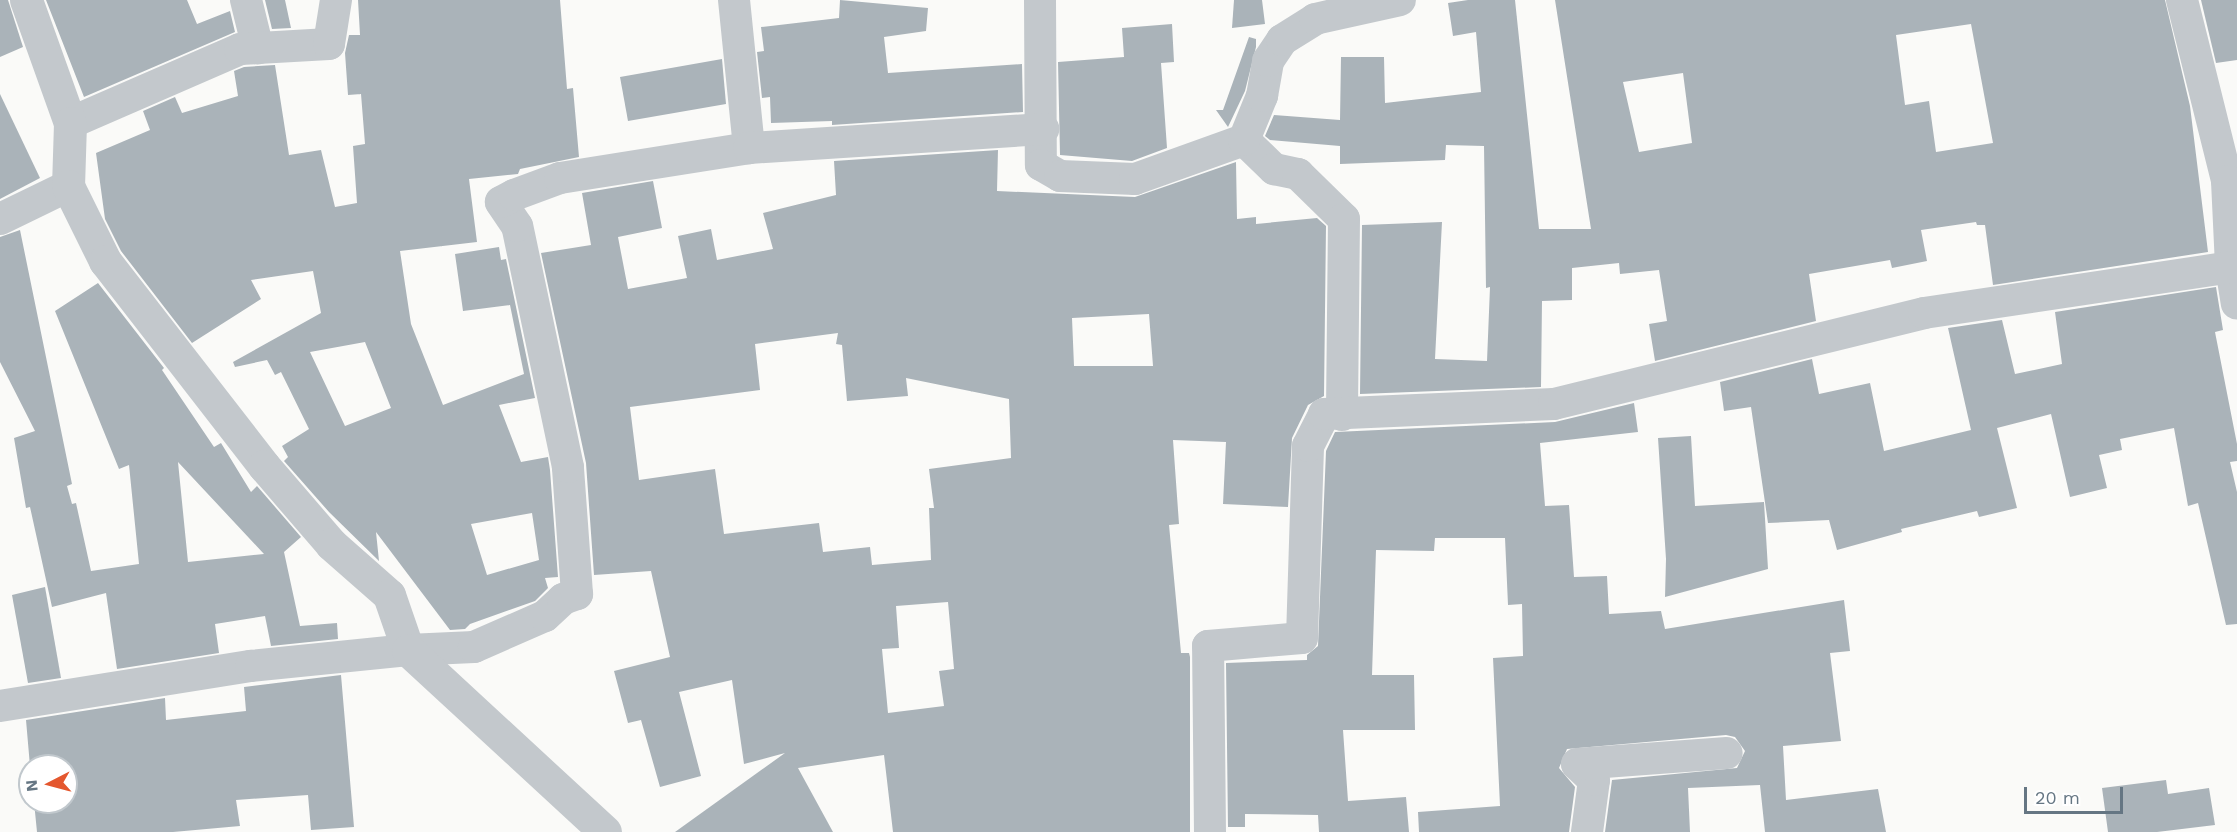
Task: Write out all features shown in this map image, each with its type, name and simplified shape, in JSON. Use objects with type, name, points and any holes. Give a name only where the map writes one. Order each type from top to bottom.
[{"type":"street","points":[[26,0],[70,123],[68,186],[105,261],[173,353],[331,544],[389,595],[408,650],[605,832]]},
{"type":"street","points":[[246,0],[258,49]]},
{"type":"street","points":[[70,123],[226,54],[258,49],[329,44],[336,0]]},
{"type":"street","points":[[734,0],[749,148]]},
{"type":"street","points":[[1040,0],[1043,129],[1041,165],[1060,176],[1135,178],[1244,140],[1262,96],[1268,61],[1282,40],[1314,19],[1400,0]]},
{"type":"street","points":[[2182,0],[2232,179],[2231,267],[2237,304]]},
{"type":"street","points":[[0,706],[251,666],[408,650],[474,647],[545,616],[563,598],[577,594],[568,467],[517,226],[501,202],[560,178],[749,148],[1043,129]]},
{"type":"street","points":[[1244,140],[1274,169],[1298,174],[1344,219],[1342,415]]},
{"type":"street","points":[[0,219],[68,186]]},
{"type":"street","points":[[1210,832],[1208,646],[1302,638],[1308,446],[1324,414],[1554,404],[1924,313],[2231,267]]},
{"type":"street","points":[[1587,832],[1594,780],[1577,764],[1727,753]]},
{"type":"building","points":[[0,0],[8,0],[23,47],[0,57]]},
{"type":"building","points":[[46,0],[187,0],[197,24],[230,11],[235,32],[84,97]]},
{"type":"building","points":[[265,0],[285,0],[291,28],[272,29]]},
{"type":"building","points":[[358,0],[560,0],[567,89],[573,88],[579,157],[520,169],[518,174],[469,179],[477,242],[400,251],[411,324],[443,405],[524,374],[510,305],[463,311],[455,254],[499,247],[501,260],[506,259],[535,398],[499,405],[521,462],[548,457],[558,577],[545,578],[548,588],[535,601],[470,624],[465,629],[450,630],[376,532],[379,561],[329,512],[284,461],[288,457],[282,446],[309,429],[281,372],[275,375],[267,360],[235,367],[233,362],[321,313],[313,271],[251,280],[261,299],[192,343],[121,251],[105,219],[96,153],[150,130],[143,111],[175,97],[182,113],[238,96],[234,71],[244,67],[275,65],[289,155],[321,150],[335,207],[357,203],[353,146],[365,144],[361,94],[348,95],[345,53],[349,35],[360,35]],"holes":[[[365,342],[391,408],[345,426],[310,352]],[[532,513],[539,560],[487,575],[471,524]]]},
{"type":"building","points":[[840,0],[928,8],[926,31],[884,37],[888,73],[1022,64],[1023,112],[832,125],[832,121],[771,123],[770,97],[762,98],[757,52],[764,51],[761,27],[839,18]]},
{"type":"building","points":[[1234,0],[1262,0],[1265,24],[1232,28]]},
{"type":"building","points":[[1468,0],[1515,0],[1539,229],[1591,229],[1555,0],[2165,0],[2190,106],[2208,252],[1993,285],[1985,225],[1977,225],[1976,222],[1921,230],[1927,261],[1892,268],[1890,260],[1809,274],[1816,321],[1655,361],[1649,324],[1667,321],[1659,270],[1620,274],[1619,263],[1572,268],[1572,300],[1542,301],[1541,387],[1360,394],[1362,225],[1442,222],[1435,359],[1487,361],[1490,287],[1486,288],[1484,146],[1446,145],[1445,160],[1340,164],[1340,146],[1270,140],[1265,136],[1274,115],[1340,120],[1341,57],[1384,57],[1385,103],[1481,92],[1476,32],[1453,36],[1448,3]],"holes":[[[1971,24],[1993,143],[1936,152],[1929,101],[1905,105],[1896,35]],[[1683,73],[1692,143],[1639,152],[1623,82]]]},
{"type":"building","points":[[2201,0],[2237,0],[2237,60],[2216,63]]},
{"type":"building","points":[[1172,24],[1174,62],[1161,63],[1167,148],[1132,161],[1060,155],[1058,62],[1124,57],[1122,28]]},
{"type":"building","points":[[1249,37],[1256,39],[1256,47],[1245,91],[1228,127],[1216,110],[1223,110]]},
{"type":"building","points":[[722,59],[726,104],[628,121],[620,77]]},
{"type":"building","points":[[0,94],[40,178],[0,199]]},
{"type":"building","points":[[998,150],[997,191],[1135,197],[1236,162],[1237,219],[1256,217],[1256,224],[1317,218],[1326,226],[1324,396],[1308,405],[1292,438],[1288,507],[1223,504],[1226,442],[1173,440],[1179,524],[1169,525],[1181,653],[1189,653],[1190,657],[1190,832],[893,832],[884,755],[798,768],[833,832],[675,832],[785,753],[744,764],[732,680],[679,692],[701,776],[660,787],[641,720],[628,723],[614,671],[670,657],[651,571],[594,575],[586,463],[541,253],[591,245],[582,193],[653,181],[662,228],[618,237],[628,289],[687,278],[678,236],[711,229],[717,260],[773,249],[763,213],[836,195],[834,161]],"holes":[[[1149,314],[1153,366],[1074,366],[1072,318]],[[838,333],[836,344],[842,345],[847,401],[908,396],[906,378],[1009,399],[1011,458],[929,469],[934,508],[929,508],[931,560],[872,565],[870,547],[823,552],[819,523],[724,534],[715,469],[639,480],[630,407],[760,390],[755,344]],[[948,602],[954,669],[939,671],[944,706],[888,713],[882,649],[899,648],[896,606]]]},
{"type":"building","points":[[20,230],[72,484],[67,486],[72,504],[76,503],[91,571],[139,564],[129,465],[119,469],[55,311],[98,283],[164,368],[162,370],[214,447],[221,443],[251,492],[257,486],[301,537],[284,552],[300,626],[337,623],[338,639],[271,646],[265,616],[215,624],[219,653],[117,669],[106,593],[52,607],[30,507],[26,508],[14,438],[35,431],[0,362],[0,237]],"holes":[[[178,462],[264,554],[188,562]]]},
{"type":"building","points":[[2216,287],[2223,330],[2215,332],[2237,444],[2237,461],[2230,462],[2237,492],[2237,624],[2226,625],[2198,503],[2188,506],[2174,428],[2120,439],[2122,450],[2099,455],[2107,488],[2070,497],[2051,414],[1997,428],[2017,508],[1979,517],[1977,511],[1901,529],[1902,532],[1837,550],[1829,520],[1768,523],[1751,407],[1724,411],[1720,382],[1812,359],[1819,394],[1870,383],[1884,451],[1971,430],[1948,328],[2002,320],[2015,374],[2062,364],[2055,312]]},
{"type":"building","points":[[1634,403],[1638,432],[1540,443],[1545,506],[1569,505],[1574,577],[1607,576],[1609,614],[1661,611],[1665,629],[1844,600],[1850,651],[1830,653],[1841,741],[1783,746],[1786,800],[1878,789],[1886,832],[1765,832],[1760,785],[1688,788],[1690,832],[1605,832],[1612,780],[1737,768],[1745,751],[1735,737],[1726,735],[1567,749],[1559,768],[1575,787],[1569,832],[1419,832],[1418,812],[1500,806],[1493,658],[1523,656],[1522,604],[1508,605],[1505,538],[1435,538],[1434,551],[1376,550],[1372,675],[1414,675],[1415,730],[1343,730],[1348,801],[1406,797],[1409,832],[1319,832],[1318,815],[1245,814],[1245,827],[1228,827],[1226,663],[1307,660],[1307,655],[1318,646],[1326,451],[1335,432],[1555,422]]},
{"type":"building","points":[[1691,436],[1695,506],[1764,502],[1768,569],[1665,597],[1666,559],[1658,438]]},
{"type":"building","points":[[45,587],[61,678],[28,683],[12,595]]},
{"type":"building","points":[[341,675],[354,827],[311,830],[308,795],[236,800],[240,826],[173,832],[37,832],[35,814],[78,814],[78,754],[29,754],[26,720],[165,698],[166,720],[246,711],[244,687]]},
{"type":"building","points":[[2166,780],[2168,794],[2209,788],[2215,825],[2157,832],[2108,832],[2102,788]]}]
